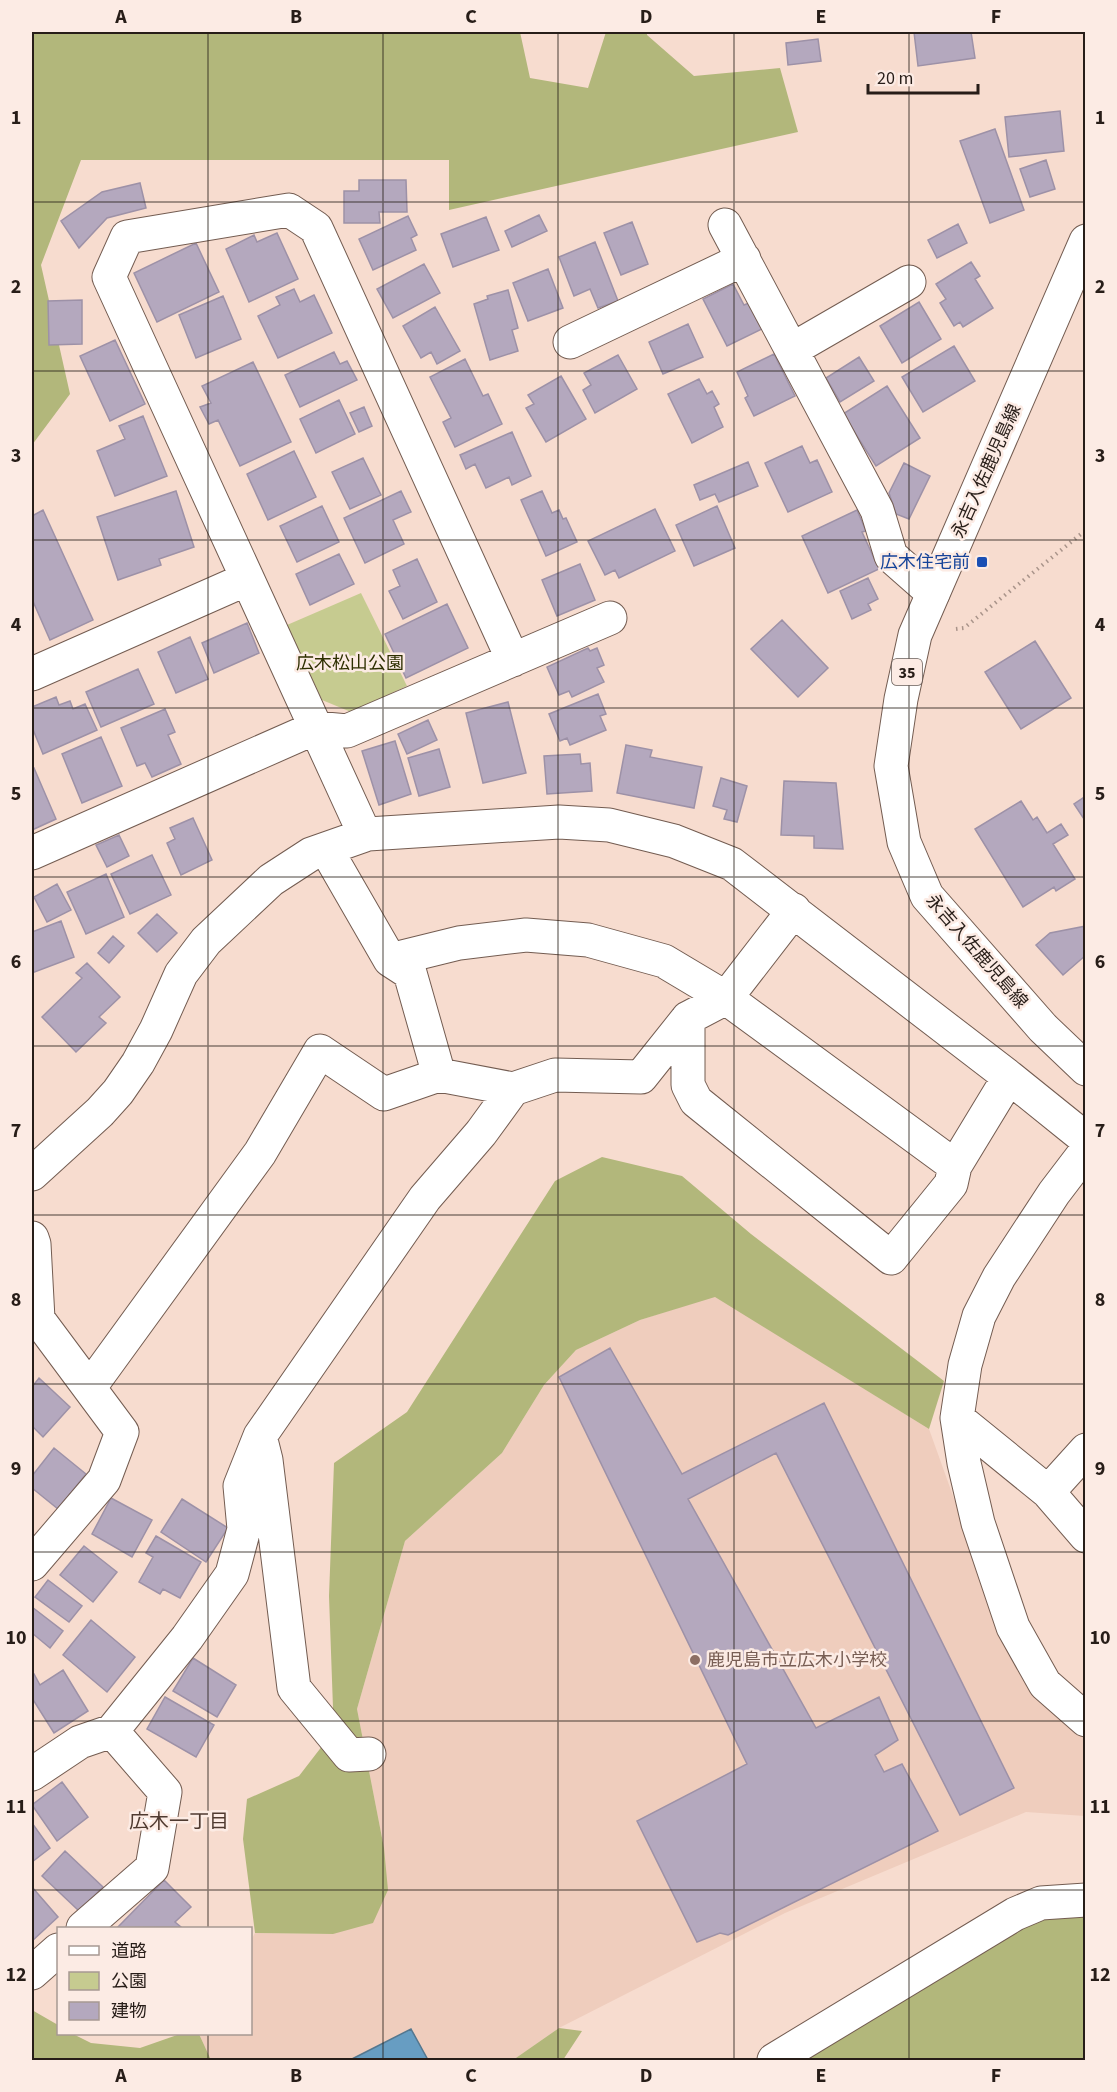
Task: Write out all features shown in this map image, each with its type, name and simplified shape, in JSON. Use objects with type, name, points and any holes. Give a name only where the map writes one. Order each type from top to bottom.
[{"type":"street","points":[[365,836],[109,277],[128,237],[289,210],[316,228],[513,660]]},
{"type":"street","points":[[725,225],[877,510],[891,556],[933,592]]},
{"type":"street","name":"永吉入佐鹿児島線","points":[[1086,241],[915,635],[901,699],[891,766],[904,842],[927,896],[1043,1028],[1086,1069]]},
{"type":"street","points":[[570,342],[744,259]]},
{"type":"street","points":[[793,349],[909,282]]},
{"type":"street","points":[[32,674],[247,579]]},
{"type":"street","points":[[32,853],[315,728],[347,731],[610,618]]},
{"type":"street","points":[[32,1174],[100,1112],[118,1092],[156,1030],[181,974],[206,940],[272,880],[311,854],[365,836],[419,830],[559,822],[609,825],[675,841],[732,864],[1086,1139]]},
{"type":"street","points":[[326,849],[390,960],[410,972],[439,1075]]},
{"type":"street","points":[[90,1387],[260,1153],[320,1051],[384,1094],[439,1075],[513,1089],[555,1075],[641,1077],[688,1018],[726,998],[794,910]]},
{"type":"street","points":[[390,960],[459,943],[526,935],[588,940],[664,961],[726,998],[955,1166]]},
{"type":"street","points":[[688,1018],[688,1085],[696,1101],[891,1258],[951,1184],[955,1166],[1009,1077]]},
{"type":"street","points":[[32,1774],[80,1742],[112,1731],[187,1638],[232,1574],[244,1529],[240,1486],[260,1436],[425,1198],[481,1133],[513,1089]]},
{"type":"street","points":[[1086,1151],[1054,1193],[1005,1268],[979,1316],[965,1365],[957,1418],[964,1463],[978,1523],[1013,1627],[1045,1684],[1086,1720]]},
{"type":"street","points":[[32,1238],[38,1319],[122,1432],[104,1480],[32,1564]]},
{"type":"street","points":[[957,1418],[1048,1492],[1086,1536]]},
{"type":"street","points":[[260,1436],[266,1460],[294,1688],[349,1755],[369,1754]]},
{"type":"street","points":[[1048,1492],[1086,1450]]},
{"type":"street","points":[[85,1927],[152,1868],[165,1792],[112,1731]]},
{"type":"street","points":[[774,2061],[1015,1914],[1041,1903],[1086,1900]]},
{"type":"street","points":[[32,1973],[57,1951]]},
{"type":"path","points":[[915,635],[964,628],[1086,530]]},
{"type":"shaded area","name":"鹿児島市立広木小学校","points":[[715,1296],[929,1429],[999,1624],[1041,1696],[1085,1740],[1085,1816],[1026,1812],[785,1913],[559,2028],[513,2060],[211,2060],[199,2035],[252,2035],[252,1938],[255,1933],[333,1934],[384,1848],[357,1709],[405,1541],[502,1453],[544,1385],[576,1350],[640,1320]]},
{"type":"green space","points":[[32,32],[520,32],[530,78],[588,88],[606,32],[647,32],[647,35],[694,76],[780,68],[798,132],[449,210],[449,160],[81,160],[41,265],[70,394],[32,445]]},
{"type":"green space","name":"広木松山公園","points":[[361,593],[407,686],[351,712],[322,700],[287,625]]},
{"type":"green space","points":[[602,1157],[682,1176],[751,1234],[944,1381],[929,1429],[715,1297],[640,1320],[576,1350],[544,1385],[502,1453],[405,1541],[357,1709],[384,1848],[388,1890],[373,1923],[333,1934],[255,1933],[243,1839],[247,1799],[299,1776],[326,1741],[333,1708],[329,1596],[334,1463],[407,1412],[555,1181]]},
{"type":"green space","points":[[1085,1906],[1085,2060],[797,2060],[1034,1914]]},
{"type":"green space","points":[[32,2010],[57,2024],[57,2035],[75,2035],[91,2043],[140,2048],[177,2035],[199,2035],[211,2060],[32,2060]]},
{"type":"green space","points":[[559,2028],[582,2031],[563,2060],[513,2060]]},
{"type":"water","points":[[411,2029],[428,2060],[350,2060]]},
{"type":"building","points":[[914,32],[971,32],[975,58],[918,66]]},
{"type":"building","points":[[818,39],[821,61],[788,65],[786,43]]},
{"type":"building","points":[[1060,111],[1064,151],[1009,157],[1005,117]]},
{"type":"building","points":[[995,129],[1024,210],[990,223],[960,141]]},
{"type":"building","points":[[1046,160],[1055,189],[1030,197],[1020,169]]},
{"type":"building","points":[[359,180],[406,180],[407,212],[379,212],[380,223],[344,223],[344,191],[359,191]]},
{"type":"building","points":[[140,183],[146,208],[107,218],[79,248],[61,221],[102,192]]},
{"type":"building","points":[[539,215],[547,231],[512,247],[505,231]]},
{"type":"building","points":[[408,216],[417,235],[411,238],[416,250],[373,270],[359,239]]},
{"type":"building","points":[[486,217],[499,250],[453,267],[441,234]]},
{"type":"building","points":[[632,222],[648,264],[621,275],[604,233]]},
{"type":"building","points":[[958,224],[967,243],[937,258],[928,240]]},
{"type":"building","points":[[277,233],[298,279],[249,302],[226,249],[254,235],[257,242]]},
{"type":"building","points":[[595,242],[618,301],[598,308],[590,289],[574,296],[559,257]]},
{"type":"building","points":[[196,243],[219,292],[157,322],[134,273]]},
{"type":"building","points":[[971,262],[980,276],[975,279],[993,308],[963,327],[960,322],[954,326],[940,303],[946,299],[936,284]]},
{"type":"building","points":[[424,264],[440,293],[393,318],[377,289]]},
{"type":"building","points":[[548,269],[563,308],[528,321],[513,283]]},
{"type":"building","points":[[733,284],[744,305],[749,303],[762,329],[727,346],[703,299]]},
{"type":"building","points":[[294,289],[300,302],[314,295],[332,333],[278,358],[258,316],[280,305],[276,297]]},
{"type":"building","points":[[508,290],[518,328],[512,330],[518,351],[490,360],[474,304],[488,299],[487,296]]},
{"type":"building","points":[[223,296],[241,339],[196,358],[179,315]]},
{"type":"building","points":[[82,300],[82,344],[49,345],[48,301]]},
{"type":"building","points":[[919,302],[941,339],[902,363],[880,326]]},
{"type":"building","points":[[435,307],[460,351],[437,364],[431,352],[421,358],[403,326]]},
{"type":"building","points":[[688,324],[703,357],[663,374],[649,342]]},
{"type":"building","points":[[115,340],[145,404],[110,421],[80,356]]},
{"type":"building","points":[[954,346],[975,381],[923,412],[902,377]]},
{"type":"building","points":[[334,352],[340,364],[347,361],[357,380],[300,407],[285,375]]},
{"type":"building","points":[[774,354],[795,396],[754,416],[745,398],[748,396],[737,372]]},
{"type":"building","points":[[618,355],[637,389],[595,413],[583,390],[591,385],[584,373]]},
{"type":"building","points":[[859,357],[874,381],[840,402],[826,378]]},
{"type":"building","points":[[465,359],[483,396],[488,394],[502,424],[455,447],[443,422],[451,418],[430,377]]},
{"type":"building","points":[[253,362],[291,442],[240,466],[218,420],[209,424],[200,407],[211,403],[202,386]]},
{"type":"building","points":[[561,376],[586,419],[546,442],[526,408],[534,404],[528,395]]},
{"type":"building","points":[[699,379],[707,394],[712,391],[719,404],[714,407],[723,427],[692,443],[668,394]]},
{"type":"building","points":[[887,386],[920,438],[876,466],[843,414]]},
{"type":"building","points":[[339,400],[355,434],[316,453],[300,419]]},
{"type":"building","points":[[364,407],[372,426],[359,432],[350,413]]},
{"type":"building","points":[[143,416],[167,476],[115,496],[97,451],[125,439],[119,426]]},
{"type":"building","points":[[512,432],[531,476],[512,485],[509,477],[486,488],[475,464],[466,469],[460,455]]},
{"type":"building","points":[[802,446],[810,463],[817,460],[832,492],[788,512],[765,463]]},
{"type":"building","points":[[294,451],[316,497],[268,520],[247,474]]},
{"type":"building","points":[[363,458],[381,495],[350,509],[332,472]]},
{"type":"building","points":[[748,462],[758,486],[719,502],[715,494],[700,500],[694,485]]},
{"type":"building","points":[[904,463],[930,476],[909,519],[896,514],[889,493]]},
{"type":"building","points":[[176,491],[194,547],[159,559],[161,565],[118,580],[97,517]]},
{"type":"building","points":[[401,491],[411,512],[393,520],[404,544],[365,563],[344,518]]},
{"type":"building","points":[[542,491],[552,513],[559,510],[563,519],[566,518],[577,542],[546,556],[521,500]]},
{"type":"building","points":[[322,506],[339,542],[297,562],[280,526]]},
{"type":"building","points":[[717,506],[735,548],[694,566],[676,525]]},
{"type":"building","points":[[655,509],[675,551],[619,578],[615,570],[605,575],[588,541]]},
{"type":"building","points":[[43,510],[93,620],[50,640],[32,599],[32,516]]},
{"type":"building","points":[[857,510],[866,531],[862,532],[879,569],[828,593],[802,536]]},
{"type":"building","points":[[339,554],[354,584],[310,605],[296,574]]},
{"type":"building","points":[[417,559],[437,602],[403,619],[389,591],[400,586],[393,570]]},
{"type":"building","points":[[580,564],[595,600],[557,616],[542,580]]},
{"type":"building","points":[[868,578],[878,599],[868,604],[871,610],[852,619],[840,591]]},
{"type":"building","points":[[447,604],[468,648],[406,678],[385,634]]},
{"type":"building","points":[[782,620],[828,668],[798,697],[751,649]]},
{"type":"building","points":[[247,623],[259,653],[214,673],[202,643]]},
{"type":"building","points":[[190,637],[208,679],[176,693],[158,652]]},
{"type":"building","points":[[1035,641],[1071,698],[1021,729],[985,672]]},
{"type":"building","points":[[588,648],[590,651],[597,648],[604,665],[597,668],[604,682],[572,697],[569,691],[559,695],[547,667]]},
{"type":"building","points":[[138,669],[154,704],[101,727],[86,692]]},
{"type":"building","points":[[598,694],[606,714],[600,716],[606,730],[570,745],[567,738],[560,741],[549,714]]},
{"type":"building","points":[[56,697],[59,705],[70,701],[73,709],[85,704],[97,730],[43,754],[32,727],[32,707]]},
{"type":"building","points":[[508,702],[526,773],[483,783],[466,713]]},
{"type":"building","points":[[165,709],[175,732],[168,735],[181,764],[152,777],[145,763],[137,766],[121,728]]},
{"type":"building","points":[[428,720],[437,740],[407,754],[398,734]]},
{"type":"building","points":[[101,737],[122,786],[82,803],[62,754]]},
{"type":"building","points":[[395,741],[411,794],[379,805],[362,751]]},
{"type":"building","points":[[626,745],[652,750],[650,757],[702,767],[694,808],[617,793]]},
{"type":"building","points":[[439,749],[450,787],[419,796],[408,758]]},
{"type":"building","points":[[580,754],[581,764],[590,763],[592,791],[547,794],[544,756]]},
{"type":"building","points":[[34,768],[56,819],[32,830],[32,769]]},
{"type":"building","points":[[721,778],[747,786],[737,822],[724,819],[727,810],[713,806]]},
{"type":"building","points":[[784,781],[836,783],[843,849],[814,848],[814,836],[781,835]]},
{"type":"building","points":[[1086,796],[1086,822],[1074,804]]},
{"type":"building","points":[[1021,801],[1033,820],[1037,817],[1047,833],[1061,824],[1068,835],[1053,844],[1075,879],[1056,891],[1054,887],[1023,907],[975,829]]},
{"type":"building","points":[[193,818],[212,860],[181,875],[167,843],[175,839],[170,828]]},
{"type":"building","points":[[119,835],[129,856],[107,867],[96,845]]},
{"type":"building","points":[[152,855],[171,895],[130,914],[111,874]]},
{"type":"building","points":[[106,874],[124,917],[86,934],[67,892]]},
{"type":"building","points":[[57,884],[71,910],[47,922],[34,897]]},
{"type":"building","points":[[157,914],[177,933],[157,952],[138,933]]},
{"type":"building","points":[[61,921],[74,957],[32,973],[32,932]]},
{"type":"building","points":[[1086,926],[1086,955],[1063,975],[1036,945],[1050,933]]},
{"type":"building","points":[[113,936],[124,946],[109,963],[98,953]]},
{"type":"building","points":[[87,963],[120,997],[99,1017],[106,1023],[76,1052],[42,1017],[82,978],[76,973]]},
{"type":"building","points":[[610,1348],[682,1474],[824,1403],[1014,1788],[960,1815],[776,1453],[688,1499],[816,1728],[879,1697],[898,1740],[875,1755],[884,1772],[902,1764],[938,1831],[728,1935],[720,1933],[697,1942],[637,1821],[747,1764],[559,1377]]},
{"type":"building","points":[[39,1378],[70,1407],[43,1437],[32,1426],[32,1387]]},
{"type":"building","points":[[54,1448],[86,1474],[58,1509],[32,1488],[32,1476]]},
{"type":"building","points":[[111,1498],[152,1520],[132,1557],[92,1534]]},
{"type":"building","points":[[182,1499],[228,1528],[206,1562],[161,1532]]},
{"type":"building","points":[[156,1536],[201,1562],[180,1598],[163,1589],[160,1594],[139,1582],[153,1557],[146,1553]]},
{"type":"building","points":[[84,1546],[117,1572],[93,1602],[60,1575]]},
{"type":"building","points":[[48,1580],[82,1606],[69,1622],[35,1597]]},
{"type":"building","points":[[32,1607],[63,1631],[50,1648],[32,1633]]},
{"type":"building","points":[[91,1620],[135,1657],[107,1692],[63,1655]]},
{"type":"building","points":[[193,1658],[236,1685],[217,1717],[173,1691]]},
{"type":"building","points":[[63,1670],[88,1711],[54,1733],[32,1698],[32,1675],[34,1674],[40,1685]]},
{"type":"building","points":[[165,1697],[214,1725],[196,1757],[147,1729]]},
{"type":"building","points":[[62,1782],[88,1817],[57,1841],[32,1805]]},
{"type":"building","points":[[32,1823],[50,1848],[32,1862]]},
{"type":"building","points":[[65,1851],[103,1887],[79,1911],[42,1876]]},
{"type":"building","points":[[164,1880],[191,1907],[175,1922],[181,1927],[118,1927]]},
{"type":"building","points":[[32,1887],[58,1917],[32,1941]]},
{"type":"place","name":"広木住宅前","points":[[982,562]]},
{"type":"place","name":"鹿児島市立広木小学校","points":[[695,1660]]},
{"type":"district","name":"広木一丁目","points":[[179,1821]]}]
